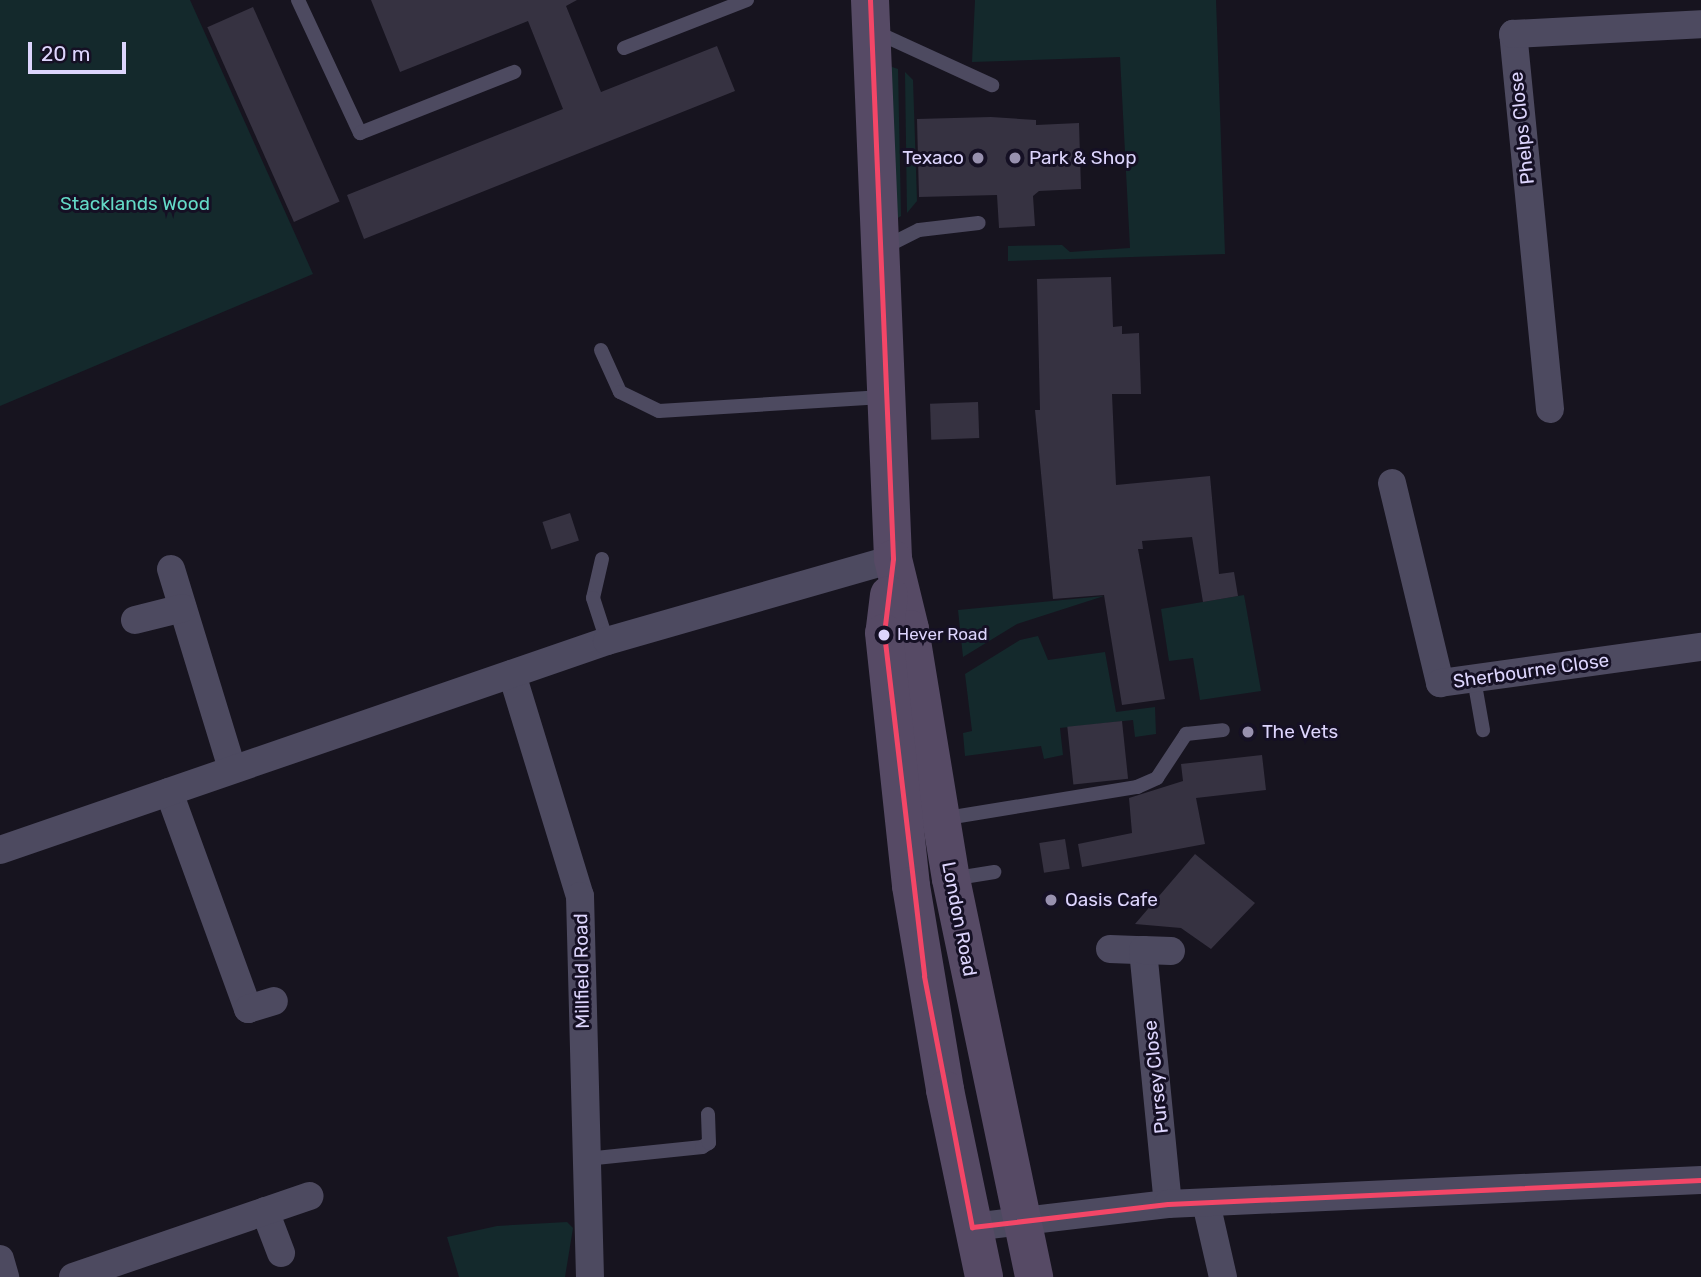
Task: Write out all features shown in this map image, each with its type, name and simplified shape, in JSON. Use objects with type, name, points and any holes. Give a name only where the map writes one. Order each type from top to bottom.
[{"type":"main road","name":"London Road","points":[[871,15],[883,397],[893,559],[972,1227],[984,1277]]},
{"type":"main road","name":"London Road","points":[[931,882],[1022,1218],[1034,1277]]},
{"type":"street","name":"Phelps Close","points":[[1550,409],[1513,34],[1701,24]]},
{"type":"street","name":"Sherbourne Close","points":[[1392,483],[1440,683],[1701,647]]},
{"type":"street","points":[[0,850],[607,641],[893,559]]},
{"type":"street","points":[[171,569],[232,769]]},
{"type":"street","points":[[135,620],[183,608]]},
{"type":"street","name":"Millfield Road","points":[[512,674],[580,896],[590,1277]]},
{"type":"street","points":[[169,792],[248,1009],[274,1001]]},
{"type":"street","points":[[1110,948],[1171,951]]},
{"type":"street","name":"Pursey Close","points":[[1143,950],[1168,1204]]},
{"type":"street","points":[[972,1227],[1022,1218],[1168,1204],[1701,1180]]},
{"type":"street","points":[[72,1277],[309,1196]]},
{"type":"street","points":[[1206,1203],[1223,1277]]},
{"type":"street","points":[[265,1211],[281,1253]]},
{"type":"street","points":[[0,1259],[5,1277]]},
{"type":"lane","points":[[298,0],[360,133],[514,72]]},
{"type":"lane","points":[[624,48],[747,0]]},
{"type":"lane","points":[[871,15],[992,85]]},
{"type":"lane","points":[[878,250],[919,230],[979,223]]},
{"type":"lane","points":[[601,350],[620,392],[659,411],[883,397]]},
{"type":"lane","points":[[602,559],[593,598],[607,641]]},
{"type":"lane","points":[[1474,679],[1483,730]]},
{"type":"lane","points":[[922,821],[1137,786],[1157,778],[1186,734],[1223,730]]},
{"type":"lane","points":[[931,882],[994,872]]},
{"type":"lane","points":[[586,1159],[702,1147],[709,1143],[708,1114]]},
{"type":"green space","name":"Stacklands Wood","points":[[0,0],[190,0],[313,274],[0,406]]},
{"type":"green space","points":[[975,0],[1216,0],[1225,254],[1008,261],[1008,246],[1062,245],[1070,252],[1130,248],[1120,57],[972,62]]},
{"type":"green space","points":[[886,65],[898,69],[901,216],[896,219]]},
{"type":"green space","points":[[905,72],[913,80],[917,201],[907,213]]},
{"type":"green space","points":[[1244,595],[1261,691],[1200,700],[1193,658],[1169,661],[1161,609]]},
{"type":"green space","points":[[1104,596],[1017,624],[963,657],[958,610]]},
{"type":"green space","points":[[1038,636],[1048,660],[1105,652],[1116,712],[1155,707],[1156,734],[1135,737],[1133,720],[1060,728],[1063,755],[1044,759],[1041,746],[965,756],[963,733],[972,731],[965,674],[1020,640]]},
{"type":"green space","points":[[567,1222],[573,1228],[565,1277],[459,1277],[447,1237],[497,1226]]},
{"type":"building","points":[[371,0],[577,0],[566,6],[601,92],[717,46],[735,91],[364,239],[347,195],[563,109],[528,21],[400,72]]},
{"type":"building","points":[[253,7],[340,202],[294,222],[207,27]]},
{"type":"building","points":[[991,117],[1036,120],[1036,125],[1079,123],[1081,189],[1039,191],[1033,196],[1035,226],[999,228],[997,195],[919,197],[917,119]]},
{"type":"building","points":[[1111,277],[1113,327],[1122,326],[1122,334],[1139,333],[1141,394],[1112,394],[1116,485],[1210,476],[1219,574],[1234,572],[1238,596],[1203,602],[1192,537],[1142,541],[1143,549],[1138,549],[1165,699],[1122,705],[1104,595],[1053,599],[1035,410],[1040,410],[1037,279]]},
{"type":"building","points":[[978,402],[979,438],[931,440],[930,404]]},
{"type":"building","points":[[570,513],[579,541],[551,550],[542,522]]},
{"type":"building","points":[[1122,721],[1128,779],[1073,784],[1067,727]]},
{"type":"building","points":[[1262,755],[1266,790],[1196,798],[1205,844],[1082,867],[1078,844],[1132,833],[1129,798],[1183,781],[1181,764]]},
{"type":"building","points":[[1065,839],[1070,869],[1044,873],[1039,843]]},
{"type":"building","points":[[1195,854],[1255,903],[1211,949],[1181,928],[1135,924]]},
{"type":"transit line","points":[[870,0],[893,559],[884,633],[924,976],[972,1227],[1168,1204],[1701,1180]]},
{"type":"place","name":"Texaco","points":[[978,158]]},
{"type":"place","name":"Park & Shop","points":[[1015,158]]},
{"type":"place","name":"Hever Road","points":[[884,635]]},
{"type":"place","name":"The Vets","points":[[1248,732]]},
{"type":"place","name":"Oasis Cafe","points":[[1051,900]]}]
